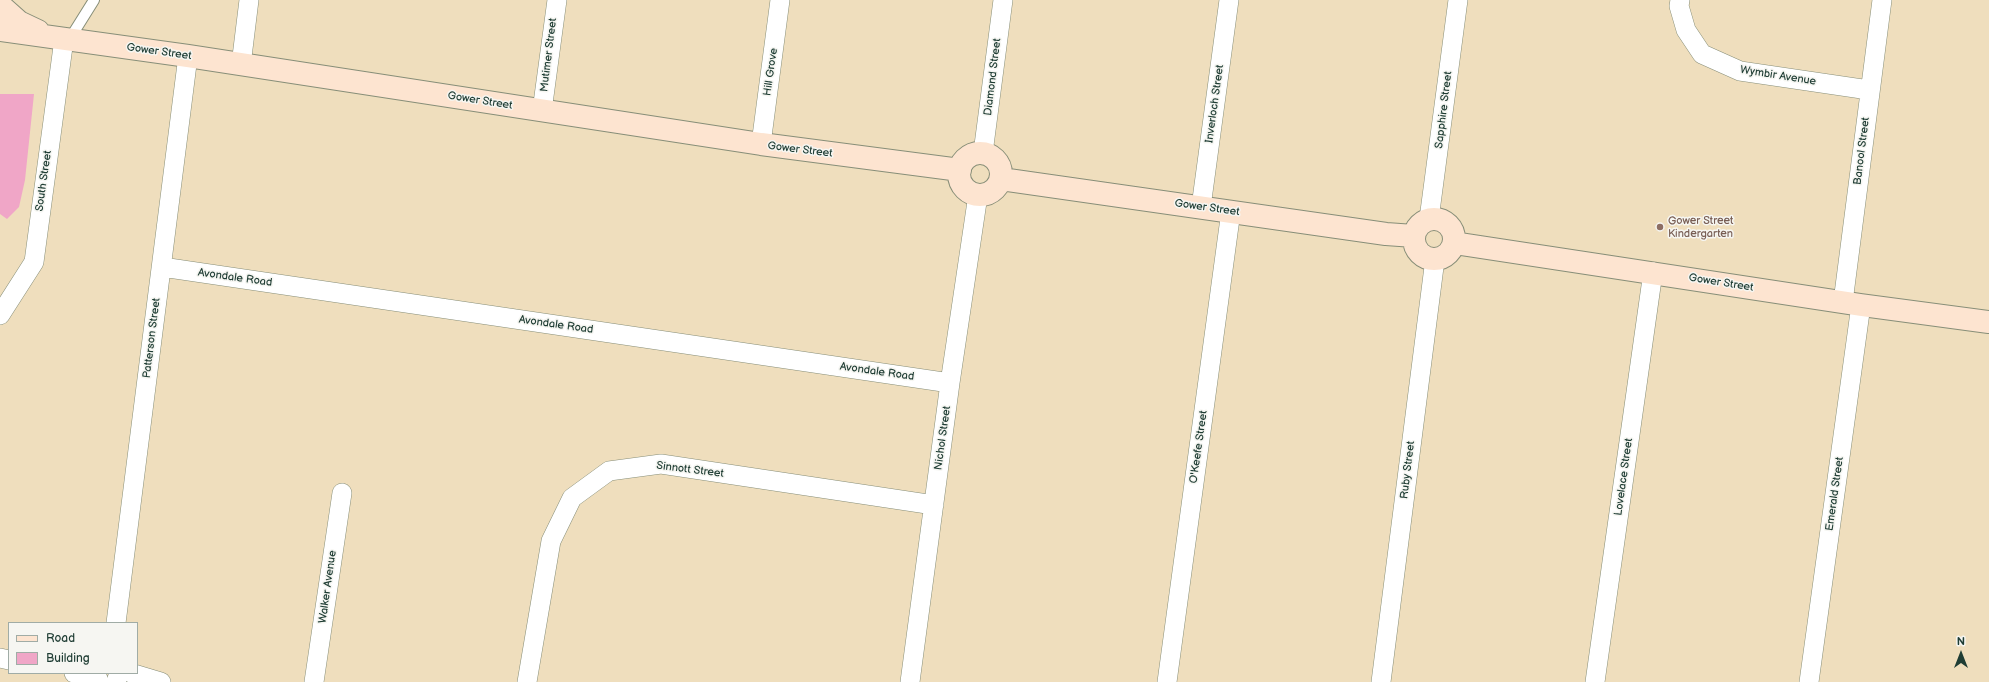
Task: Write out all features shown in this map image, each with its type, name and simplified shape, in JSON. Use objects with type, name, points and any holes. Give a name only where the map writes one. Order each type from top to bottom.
[{"type":"street","points":[[242,65],[249,0]]},
{"type":"street","name":"Mutimer Street","points":[[542,111],[557,0]]},
{"type":"street","name":"Hill Grove","points":[[761,144],[780,0]]},
{"type":"street","name":"Diamond Street","points":[[983,153],[1003,0]]},
{"type":"street","name":"Inverloch Street","points":[[1201,207],[1228,0]]},
{"type":"street","name":"Sapphire Street","points":[[1430,219],[1458,0]]},
{"type":"street","name":"Wymbir Avenue","points":[[1680,0],[1679,6],[1686,30],[1702,54],[1740,71],[1869,90]]},
{"type":"street","name":"Banool Street","points":[[1852,303],[1869,90],[1882,0]]},
{"type":"street","points":[[0,5],[19,22],[60,38]]},
{"type":"street","name":"Gower Street","points":[[0,30],[188,56],[761,144],[960,170]]},
{"type":"street","name":"South Street","points":[[0,315],[34,262],[60,38]]},
{"type":"street","name":"Patterson Street","points":[[115,622],[162,267],[188,56]]},
{"type":"street","points":[[983,153],[992,157],[998,163],[1001,170],[1001,179],[993,190],[987,194],[971,193],[963,186],[960,180],[960,170],[967,158],[983,153]]},
{"type":"street","name":"Gower Street","points":[[1001,179],[1386,234],[1414,236]]},
{"type":"street","name":"Nichol Street","points":[[910,682],[950,383],[978,194]]},
{"type":"street","name":"O'Keefe Street","points":[[1167,682],[1231,211]]},
{"type":"street","points":[[1430,219],[1438,219],[1445,222],[1450,228],[1454,235],[1454,243],[1447,254],[1435,259],[1428,258],[1417,250],[1414,236],[1419,225],[1430,219]]},
{"type":"street","name":"Gower Street","points":[[1454,243],[1852,303],[1989,322]]},
{"type":"street","name":"Ruby Street","points":[[1381,682],[1435,259]]},
{"type":"street","name":"Avondale Road","points":[[162,267],[950,383]]},
{"type":"street","name":"Lovelace Street","points":[[1595,682],[1653,272]]},
{"type":"street","name":"Emerald Street","points":[[1809,682],[1852,303]]},
{"type":"street","name":"Sinnott Street","points":[[527,682],[551,541],[572,498],[609,471],[661,464],[934,505]]},
{"type":"street","name":"Walker Avenue","points":[[314,682],[342,493]]},
{"type":"street","points":[[79,674],[98,678]]},
{"type":"street","points":[[134,674],[156,681]]},
{"type":"street","points":[[132,682],[156,681]]},
{"type":"lane","points":[[60,38],[94,0]]},
{"type":"building","points":[[0,94],[34,94],[25,180],[19,207],[7,219],[0,214]]},
{"type":"place","name":"Gower Street Kindergarten","points":[[1660,227]]}]
